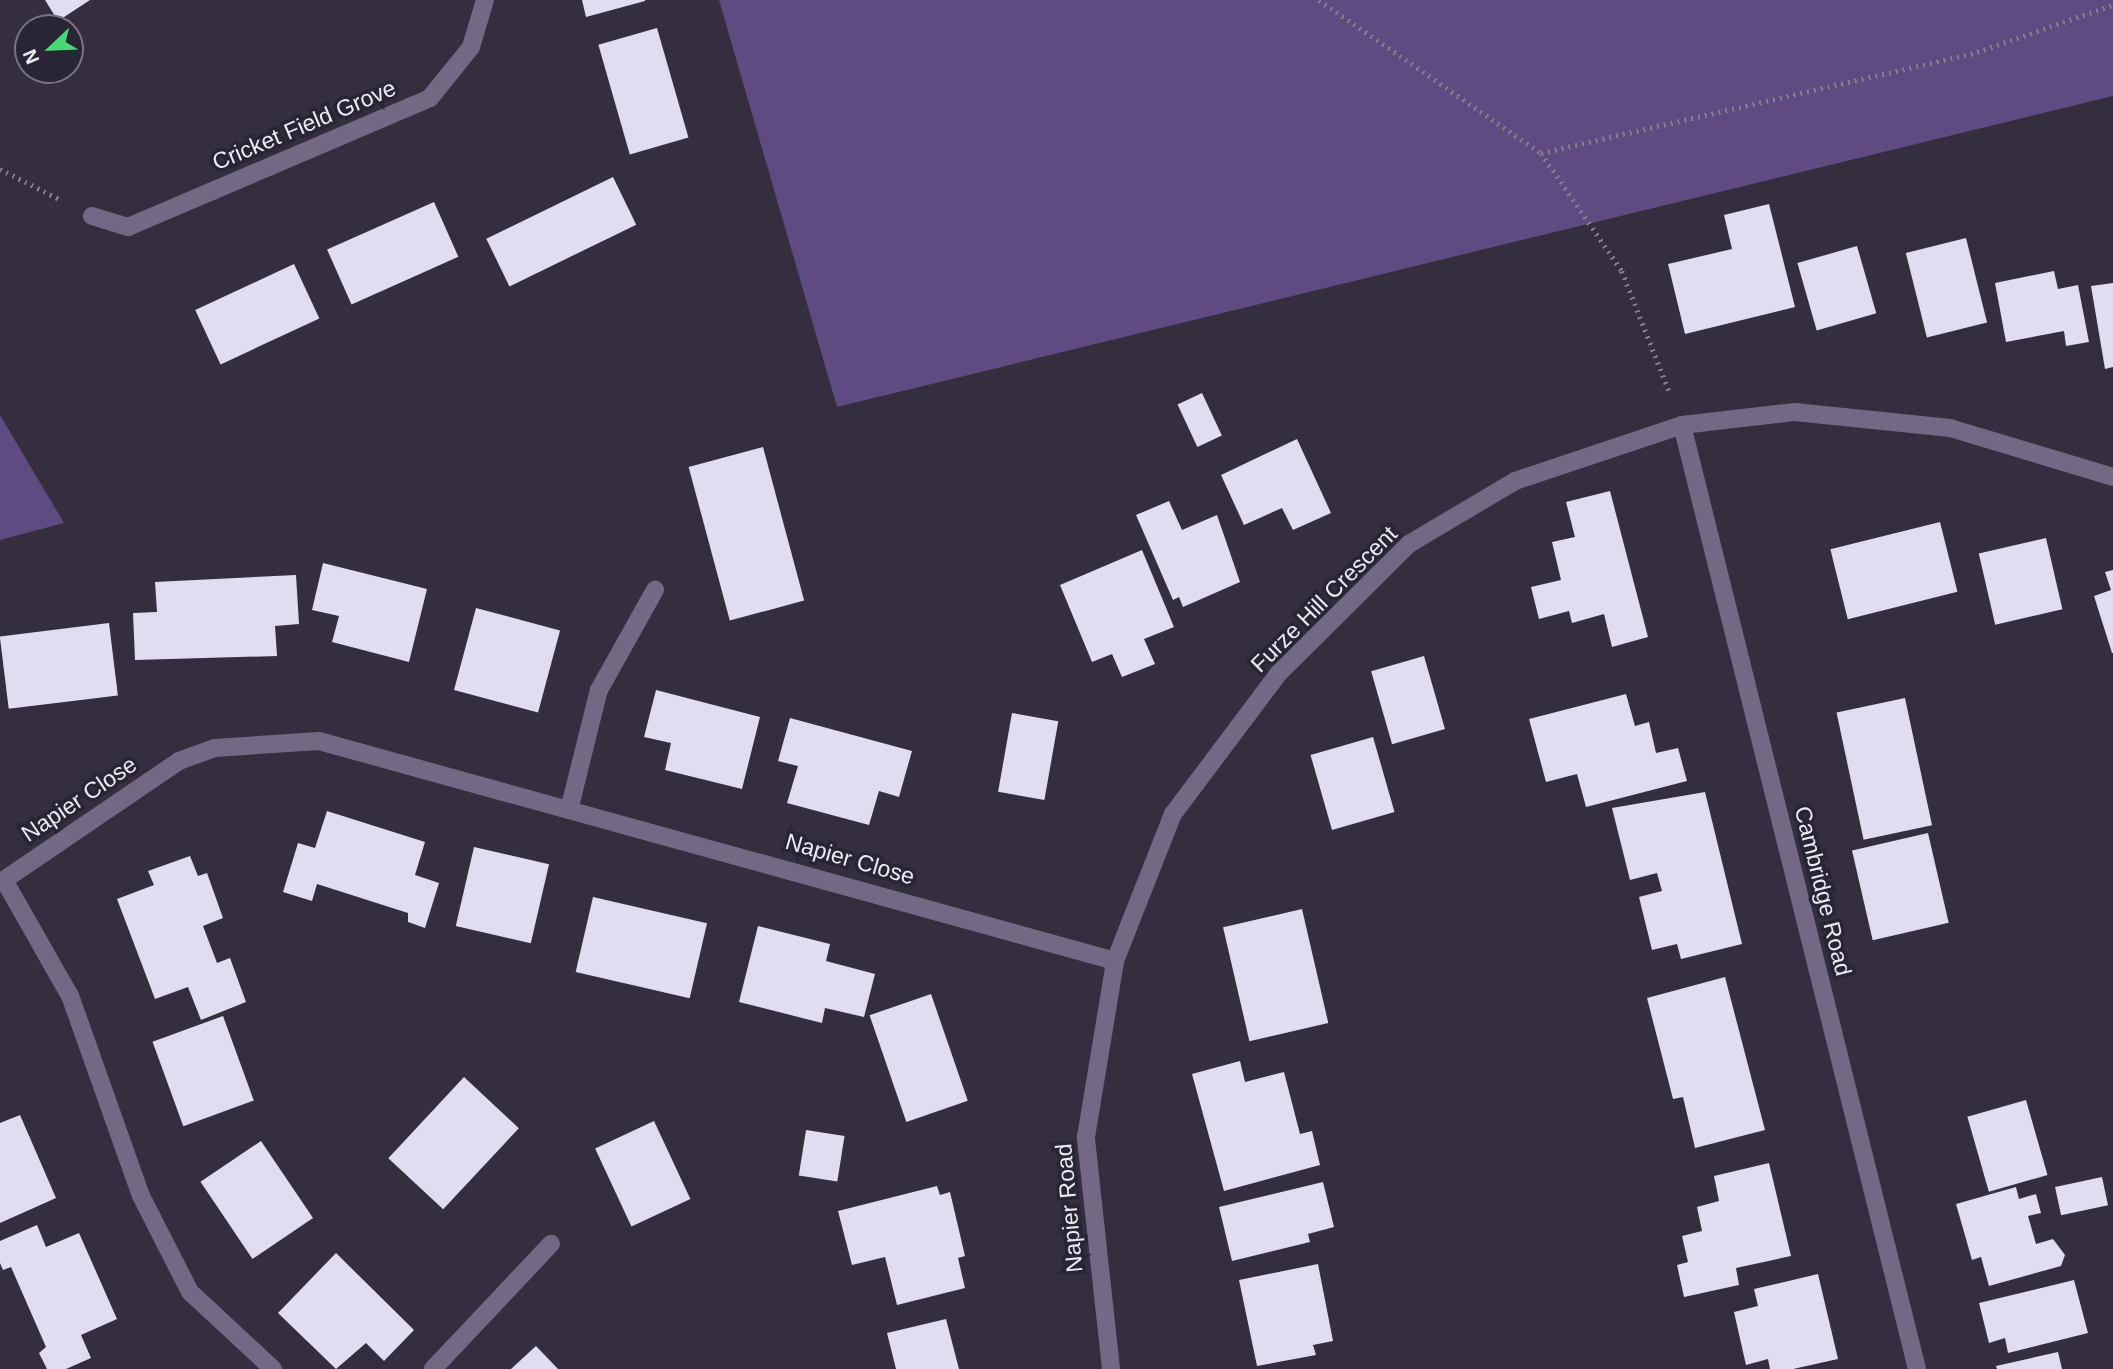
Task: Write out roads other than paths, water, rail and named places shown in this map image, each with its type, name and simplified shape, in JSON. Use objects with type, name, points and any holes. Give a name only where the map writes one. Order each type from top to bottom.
[{"type":"street","name":"Cricket Field Grove","points":[[92,216],[128,227],[430,98],[471,47],[485,0]]},
{"type":"street","name":"Furze Hill Crescent","points":[[1115,961],[1173,814],[1279,673],[1409,544],[1515,481],[1682,425],[1795,412],[1950,428],[2113,477]]},
{"type":"street","name":"Cambridge Road","points":[[1682,425],[1917,1369]]},
{"type":"street","points":[[569,810],[599,690],[655,590]]},
{"type":"street","name":"Napier Close","points":[[272,1369],[190,1292],[141,1196],[70,996],[2,878],[135,789],[215,748],[319,741],[1115,961]]},
{"type":"street","name":"Napier Road","points":[[1111,1369],[1086,1137],[1115,961]]},
{"type":"street","points":[[433,1369],[551,1244]]}]
